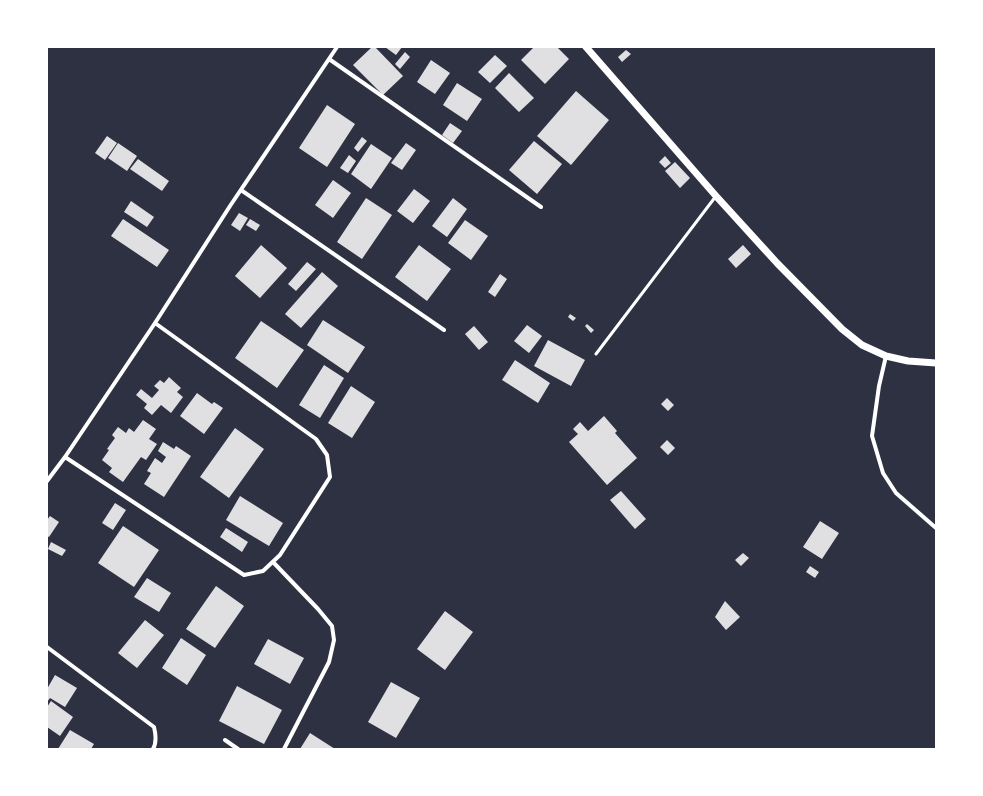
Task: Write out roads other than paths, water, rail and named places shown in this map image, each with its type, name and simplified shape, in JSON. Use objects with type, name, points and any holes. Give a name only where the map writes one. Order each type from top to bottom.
[{"type":"street","points":[[47,481],[65,457],[155,323],[241,190],[337,47]]},
{"type":"street","points":[[586,47],[716,196],[842,329],[862,345],[886,356],[908,361],[936,363]]},
{"type":"street","points":[[329,59],[541,207]]},
{"type":"street","points":[[241,190],[444,330]]},
{"type":"street","points":[[65,457],[244,575],[263,571],[280,555],[330,477],[326,455],[316,438],[155,323]]},
{"type":"street","points":[[886,356],[879,386],[872,436],[883,473],[896,493],[936,528]]},
{"type":"street","points":[[273,562],[318,608],[332,626],[334,640],[328,662],[284,749]]},
{"type":"street","points":[[47,647],[154,726],[156,735],[153,749]]},
{"type":"street","points":[[225,740],[238,749]]},
{"type":"lane","points":[[596,354],[716,196]]}]
